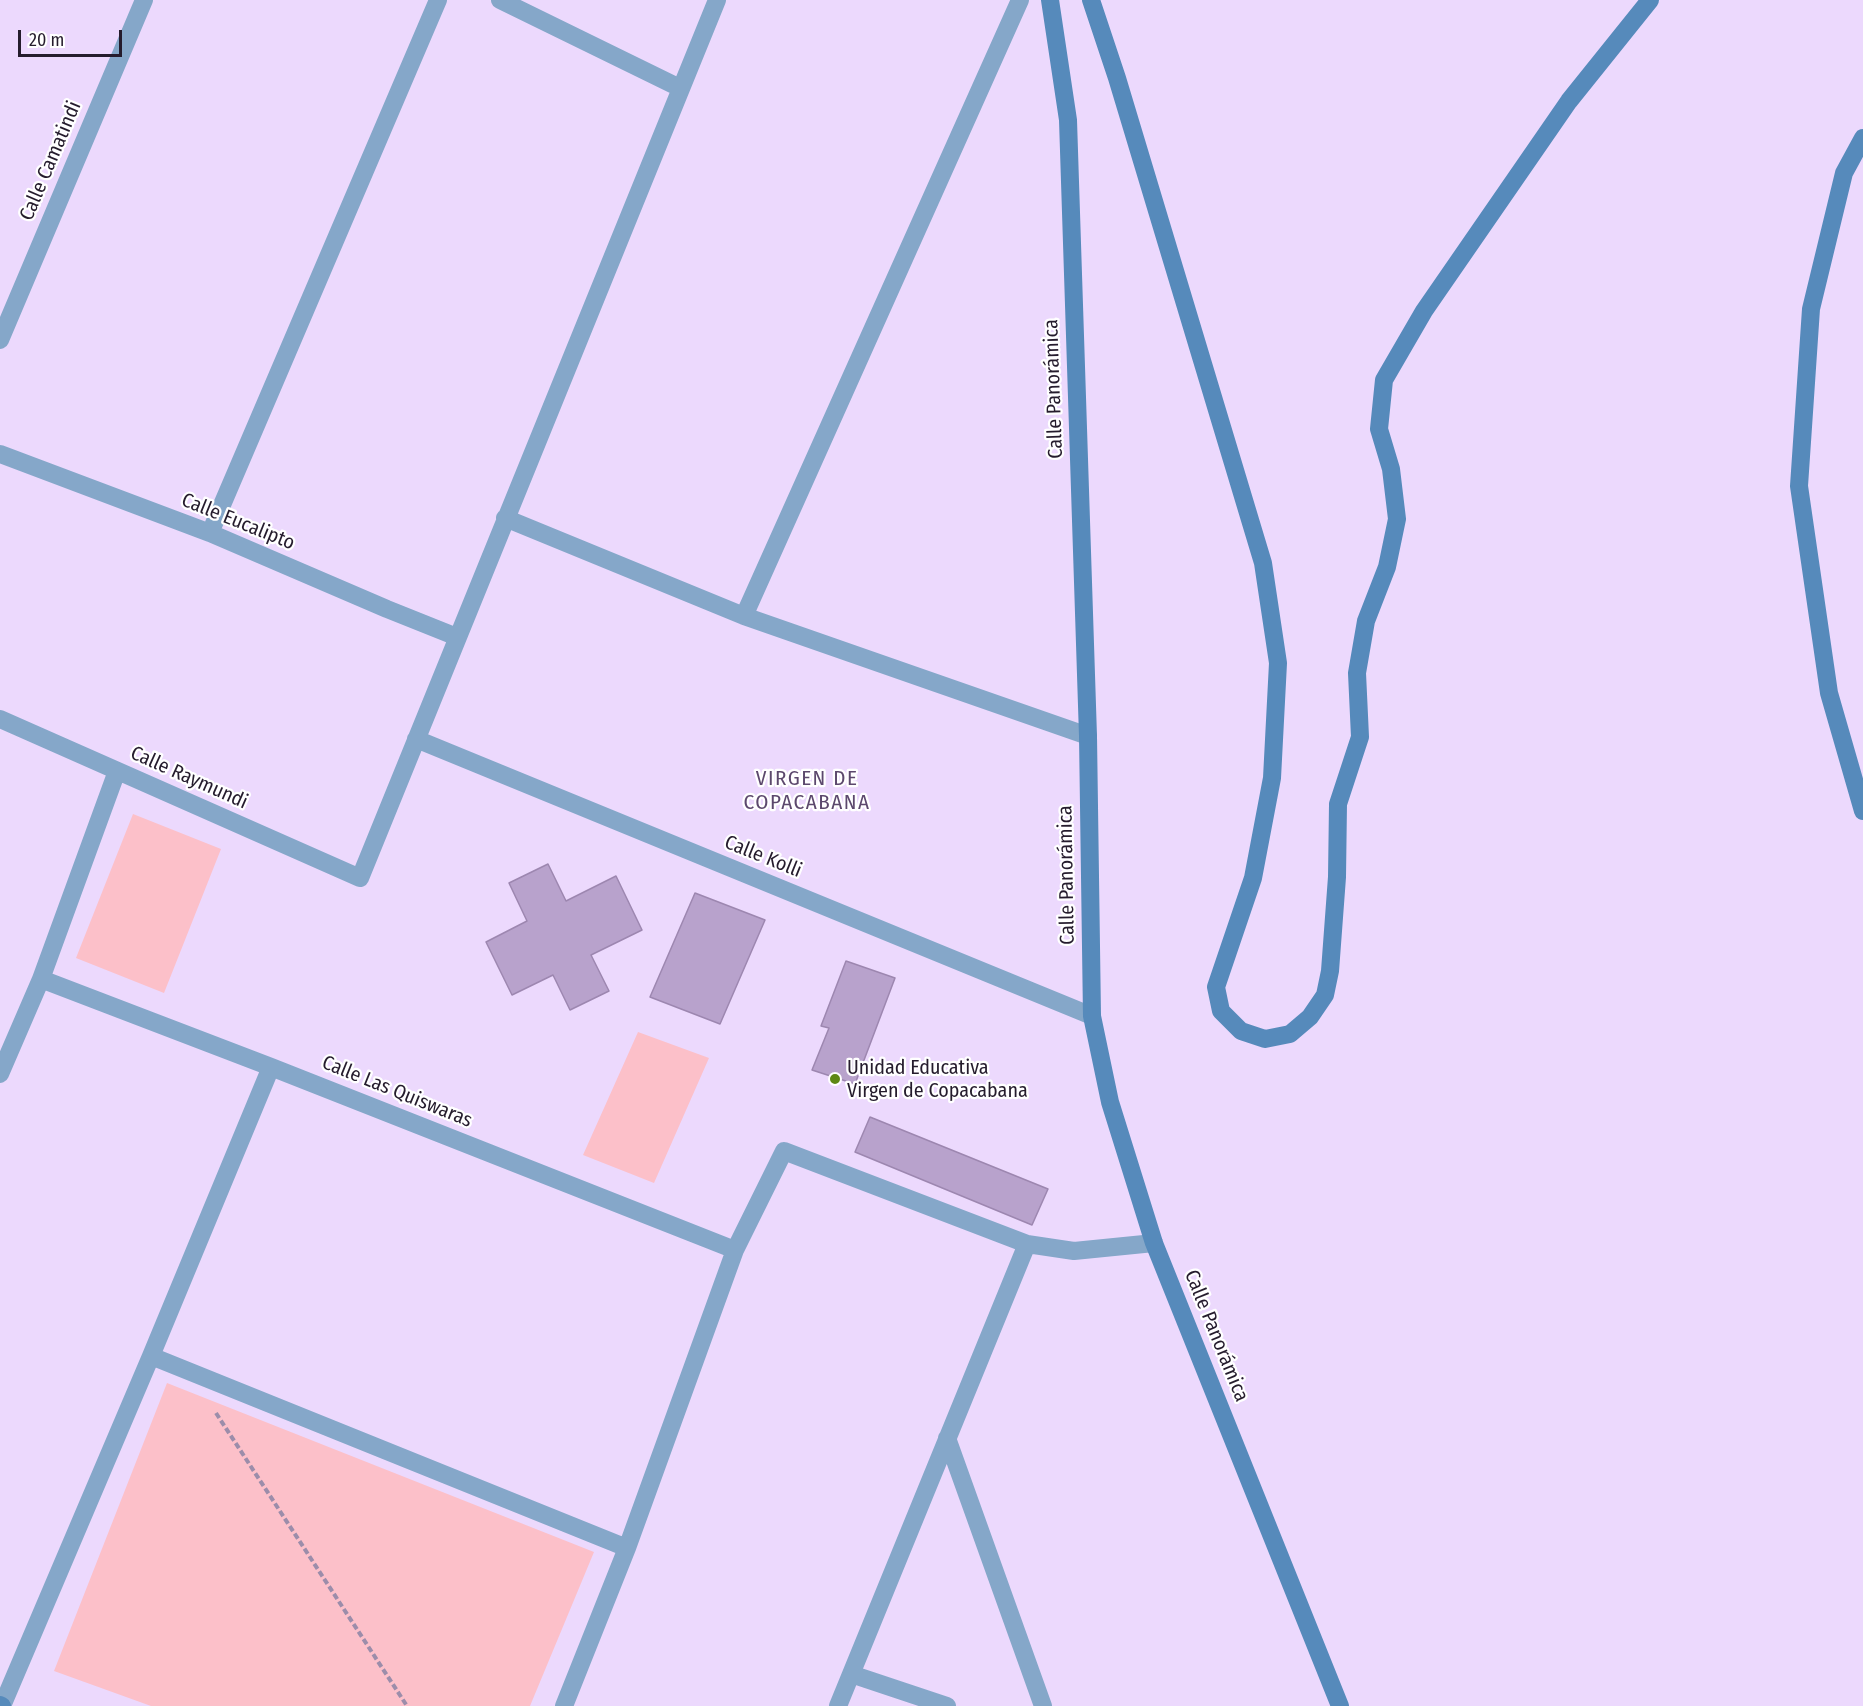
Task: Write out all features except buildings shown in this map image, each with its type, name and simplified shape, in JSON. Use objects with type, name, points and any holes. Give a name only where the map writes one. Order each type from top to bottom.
[{"type":"street","name":"Calle Camatindi","points":[[0,340],[6,308],[144,0]]},
{"type":"street","points":[[210,532],[438,0]]},
{"type":"street","points":[[500,0],[680,88]]},
{"type":"street","points":[[416,739],[717,0]]},
{"type":"street","points":[[744,616],[1020,0]]},
{"type":"street","name":"Calle Panorámica","points":[[1050,0],[1068,120],[1088,736],[1092,1016],[1110,1102],[1154,1243],[1340,1706]]},
{"type":"street","points":[[1091,0],[1118,78],[1263,563],[1278,663],[1272,778],[1253,878],[1216,987],[1221,1011],[1240,1031],[1265,1039],[1290,1034],[1310,1017],[1324,995],[1330,971],[1337,877],[1338,804],[1360,737],[1357,673],[1366,621],[1388,567],[1397,519],[1391,469],[1379,429],[1384,380],[1431,302],[1562,111],[1650,0]]},
{"type":"street","points":[[1863,138],[1844,173],[1811,309],[1799,486],[1829,693],[1863,811]]},
{"type":"street","name":"Calle Eucalipto","points":[[0,454],[210,532],[457,637]]},
{"type":"street","points":[[505,518],[744,616],[1088,736]]},
{"type":"street","name":"Calle Raymundi","points":[[0,719],[360,878],[416,739]]},
{"type":"street","name":"Calle Kolli","points":[[416,739],[1092,1016]]},
{"type":"street","points":[[0,1074],[41,979],[117,771]]},
{"type":"street","name":"Calle Las Quiswaras","points":[[41,979],[735,1250]]},
{"type":"street","points":[[1,1706],[151,1356],[271,1067]]},
{"type":"street","points":[[564,1706],[627,1548],[735,1250],[784,1151],[1027,1244],[1074,1251],[1154,1243]]},
{"type":"street","points":[[838,1706],[946,1437],[1027,1244]]},
{"type":"street","points":[[151,1356],[627,1548]]},
{"type":"street","points":[[946,1437],[1043,1706]]},
{"type":"street","points":[[851,1674],[947,1706]]},
{"type":"path","points":[[215,1411],[407,1706]]},
{"type":"shaded area","points":[[133,814],[221,849],[164,993],[76,958]]},
{"type":"shaded area","points":[[638,1032],[709,1058],[654,1183],[583,1155]]},
{"type":"shaded area","points":[[167,1383],[594,1552],[530,1706],[151,1706],[54,1671]]},
{"type":"place","name":"Unidad Educativa Virgen de Copacabana","points":[[835,1079]]},
{"type":"district","name":"VIRGEN DE COPACABANA","points":[[807,791]]}]
